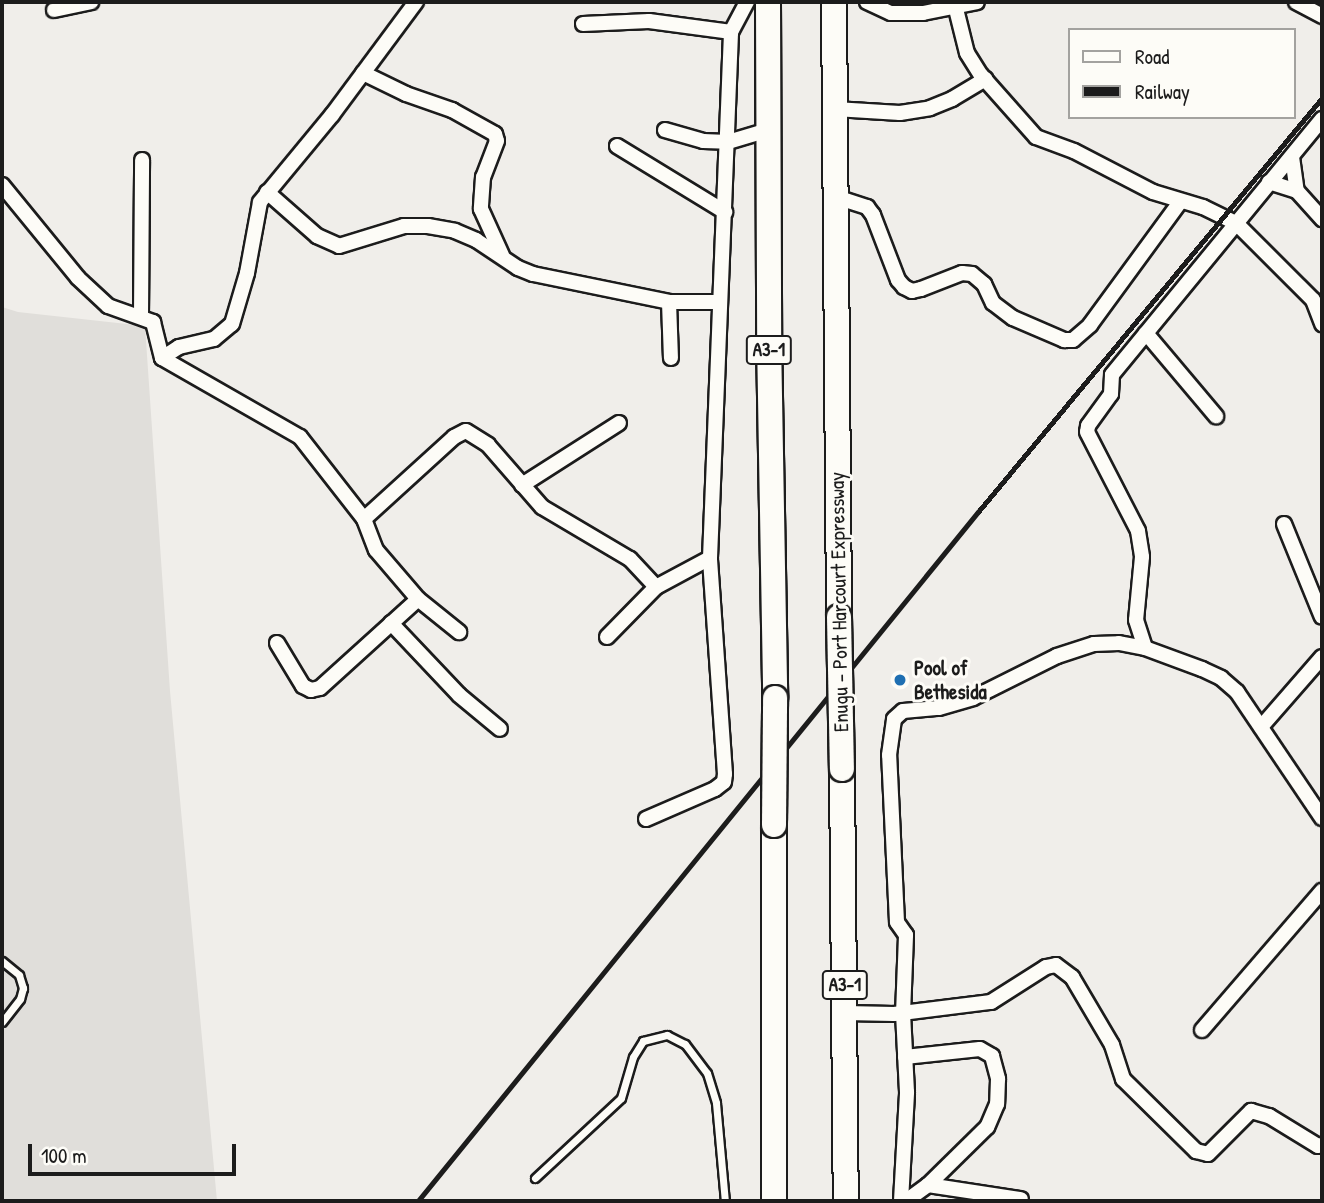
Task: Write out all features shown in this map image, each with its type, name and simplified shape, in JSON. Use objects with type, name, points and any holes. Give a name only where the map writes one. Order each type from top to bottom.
[{"type":"highway","name":"A3-1","points":[[768,2],[775,698],[774,1201]]},
{"type":"highway","name":"Enugu - Port Harcourt Expressway","points":[[834,2],[846,1201]]},
{"type":"street","points":[[54,10],[91,2]]},
{"type":"street","points":[[162,358],[179,347],[214,339],[232,324],[247,273],[256,215],[267,192],[297,160],[416,2]]},
{"type":"street","points":[[646,819],[724,782],[710,558],[731,32],[747,2]]},
{"type":"street","points":[[867,2],[891,13],[956,9],[977,2]]},
{"type":"street","points":[[1296,2],[1322,16]]},
{"type":"street","points":[[956,9],[967,53],[985,79],[1036,136],[1074,151],[1180,202],[1203,207],[1236,223],[1313,300],[1322,324]]},
{"type":"street","points":[[583,23],[649,21],[731,32]]},
{"type":"street","points":[[363,74],[406,94],[452,110],[495,134],[497,141],[483,177],[481,209],[504,259]]},
{"type":"street","points":[[835,109],[900,113],[930,108],[952,99],[985,79]]},
{"type":"street","points":[[1144,648],[1136,627],[1142,557],[1138,531],[1087,432],[1088,426],[1111,394],[1112,375],[1322,119]]},
{"type":"street","points":[[665,130],[703,141],[728,142],[768,130]]},
{"type":"street","points":[[617,146],[724,212]]},
{"type":"street","points":[[1293,157],[1297,191]]},
{"type":"street","points":[[141,316],[142,160]]},
{"type":"street","points":[[1269,182],[1297,191],[1322,219]]},
{"type":"street","points":[[2,185],[78,278],[107,306],[153,322],[162,358],[300,437],[364,519],[376,550],[418,598],[459,632]]},
{"type":"street","points":[[267,192],[327,242],[351,244],[394,229],[428,226],[466,235],[533,274],[669,302],[720,302]]},
{"type":"street","points":[[836,198],[867,207],[873,215],[898,280],[904,287],[912,291],[961,273],[972,274],[984,284],[993,303],[1013,318],[1064,340],[1073,340],[1090,325],[1180,202]]},
{"type":"street","points":[[669,302],[671,358]]},
{"type":"street","points":[[1146,333],[1216,416]]},
{"type":"street","points":[[522,485],[619,423]]},
{"type":"street","points":[[364,519],[454,436],[466,431],[488,445],[542,507],[630,559],[656,587]]},
{"type":"street","points":[[1284,524],[1322,617]]},
{"type":"street","points":[[607,637],[656,587],[710,558]]},
{"type":"street","points":[[277,643],[303,686],[311,690],[320,688],[418,598]]},
{"type":"street","points":[[391,623],[459,695],[500,729]]},
{"type":"street","points":[[904,1201],[906,1092],[903,1014],[906,935],[897,922],[889,755],[894,719],[903,711],[939,708],[973,698],[1057,656],[1094,644],[1119,643],[1144,648],[1221,678],[1237,692],[1322,818]]},
{"type":"street","points":[[1261,727],[1322,657]]},
{"type":"street","points":[[1202,1030],[1322,891]]},
{"type":"street","points":[[845,1013],[903,1014],[991,1002],[1046,967],[1056,965],[1072,977],[1112,1045],[1123,1079],[1196,1151],[1208,1154],[1251,1111],[1269,1116],[1322,1146]]},
{"type":"street","points":[[904,1201],[928,1185],[987,1126],[997,1104],[998,1079],[992,1056],[980,1048],[905,1057]]},
{"type":"street","points":[[928,1185],[1021,1199]]},
{"type":"lane","points":[[2,961],[19,975],[23,988],[20,999],[2,1022]]},
{"type":"lane","points":[[535,1178],[621,1098],[633,1057],[643,1041],[667,1035],[685,1044],[707,1073],[716,1103],[725,1201]]},
{"type":"shaded area","points":[[2,307],[18,312],[145,326],[170,691],[217,1201],[2,1201]]},
{"type":"railway","points":[[418,1201],[978,512],[1322,98]]},
{"type":"place","name":"Pool of Bethesida","points":[[900,680]]}]
